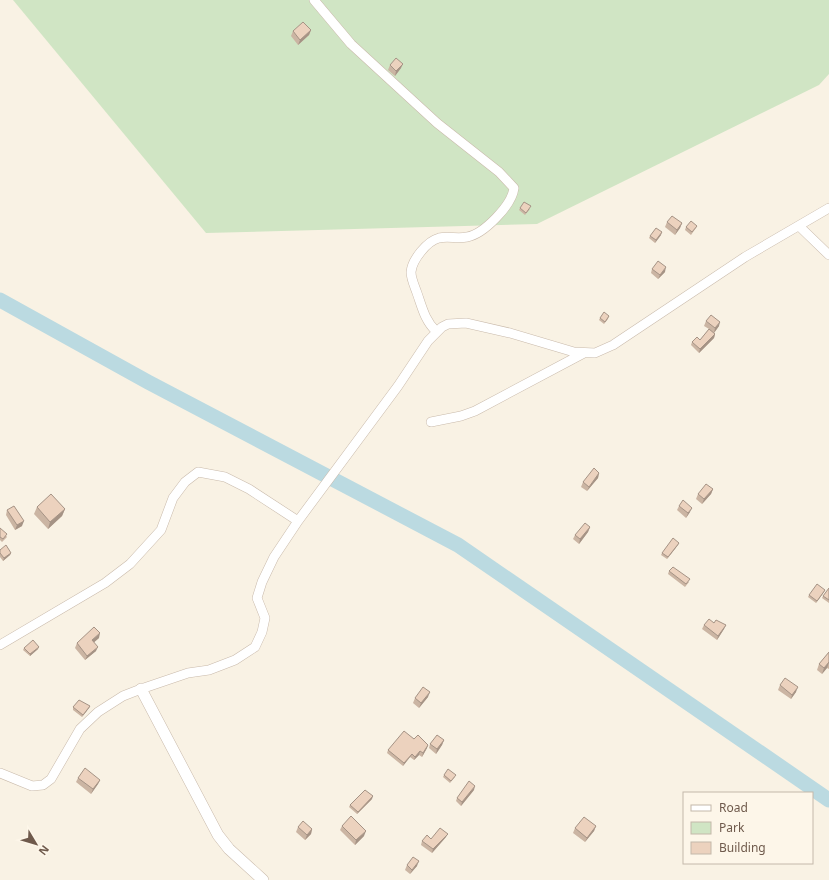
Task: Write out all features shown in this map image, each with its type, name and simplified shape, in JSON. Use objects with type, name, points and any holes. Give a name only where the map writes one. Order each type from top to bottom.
[{"type":"street","points":[[314,0],[351,44],[437,123],[499,172],[514,188],[509,201],[482,231],[468,237],[444,237],[432,241],[413,264],[411,273],[424,314],[436,331]]},
{"type":"street","points":[[0,773],[32,786],[42,785],[51,779],[80,729],[98,712],[123,696],[188,673],[209,670],[235,660],[255,647],[262,632],[265,618],[257,598],[262,582],[274,557],[436,331],[448,324],[466,323],[510,333],[574,352],[595,353],[613,345],[745,257],[800,227],[829,208]]},
{"type":"street","points":[[800,227],[829,255]]},
{"type":"street","points":[[431,422],[461,416],[475,411],[584,353]]},
{"type":"street","points":[[0,645],[105,583],[130,564],[161,530],[173,498],[186,482],[198,472],[225,477],[249,489],[299,521]]},
{"type":"street","points":[[141,689],[218,835],[229,850],[263,880]]},
{"type":"green space","points":[[13,0],[829,0],[829,74],[819,85],[537,224],[206,233]]},
{"type":"building","points":[[303,22],[311,30],[300,40],[293,31]]},
{"type":"building","points":[[396,58],[403,64],[396,71],[390,65]]},
{"type":"building","points":[[524,202],[531,206],[526,213],[520,208]]},
{"type":"building","points":[[672,216],[682,223],[677,230],[667,222]]},
{"type":"building","points":[[691,221],[697,226],[692,232],[686,227]]},
{"type":"building","points":[[656,228],[662,232],[656,240],[650,236]]},
{"type":"building","points":[[658,261],[666,267],[660,275],[652,269]]},
{"type":"building","points":[[604,312],[609,316],[605,322],[600,318]]},
{"type":"building","points":[[711,315],[720,322],[715,328],[706,321]]},
{"type":"building","points":[[709,329],[715,334],[700,349],[692,342],[697,337],[700,340]]},
{"type":"building","points":[[594,468],[599,473],[589,487],[583,482]]},
{"type":"building","points":[[706,484],[713,489],[704,499],[698,494]]},
{"type":"building","points":[[51,494],[65,509],[50,522],[37,507]]},
{"type":"building","points":[[683,500],[692,508],[688,513],[679,506]]},
{"type":"building","points":[[14,506],[24,521],[17,525],[7,510]]},
{"type":"building","points":[[585,523],[590,527],[580,539],[575,535]]},
{"type":"building","points":[[0,528],[7,534],[3,539],[0,537]]},
{"type":"building","points":[[673,538],[679,543],[668,557],[662,553]]},
{"type":"building","points":[[6,545],[11,553],[4,558],[0,553],[0,550]]},
{"type":"building","points":[[673,567],[690,579],[686,584],[669,571]]},
{"type":"building","points":[[817,584],[825,590],[817,601],[809,595]]},
{"type":"building","points":[[829,588],[829,600],[823,596]]},
{"type":"building","points":[[709,619],[714,623],[716,620],[726,625],[718,636],[704,625]]},
{"type":"building","points":[[94,627],[100,633],[92,640],[98,647],[87,656],[77,643]]},
{"type":"building","points":[[33,640],[39,647],[30,654],[24,648]]},
{"type":"building","points":[[829,652],[829,662],[824,668],[819,664]]},
{"type":"building","points":[[785,678],[798,687],[792,695],[780,685]]},
{"type":"building","points":[[423,687],[430,692],[421,703],[415,698]]},
{"type":"building","points":[[79,700],[90,706],[83,715],[73,707]]},
{"type":"building","points":[[404,731],[414,739],[418,735],[428,745],[423,753],[420,751],[415,757],[412,754],[404,763],[388,750]]},
{"type":"building","points":[[437,735],[444,740],[437,749],[430,744]]},
{"type":"building","points":[[85,768],[100,780],[93,789],[78,778]]},
{"type":"building","points":[[448,769],[456,775],[451,781],[444,775]]},
{"type":"building","points":[[469,781],[475,786],[462,802],[457,798]]},
{"type":"building","points":[[365,790],[373,796],[358,812],[350,805]]},
{"type":"building","points":[[351,816],[366,831],[356,840],[342,826]]},
{"type":"building","points":[[584,817],[596,826],[587,838],[575,828]]},
{"type":"building","points":[[303,821],[312,829],[307,835],[298,827]]},
{"type":"building","points":[[440,828],[448,834],[433,849],[422,841],[427,835],[431,839]]},
{"type":"building","points":[[413,857],[419,861],[412,870],[407,865]]},
{"type":"waterway","points":[[0,300],[148,382],[458,545],[829,800]]}]
